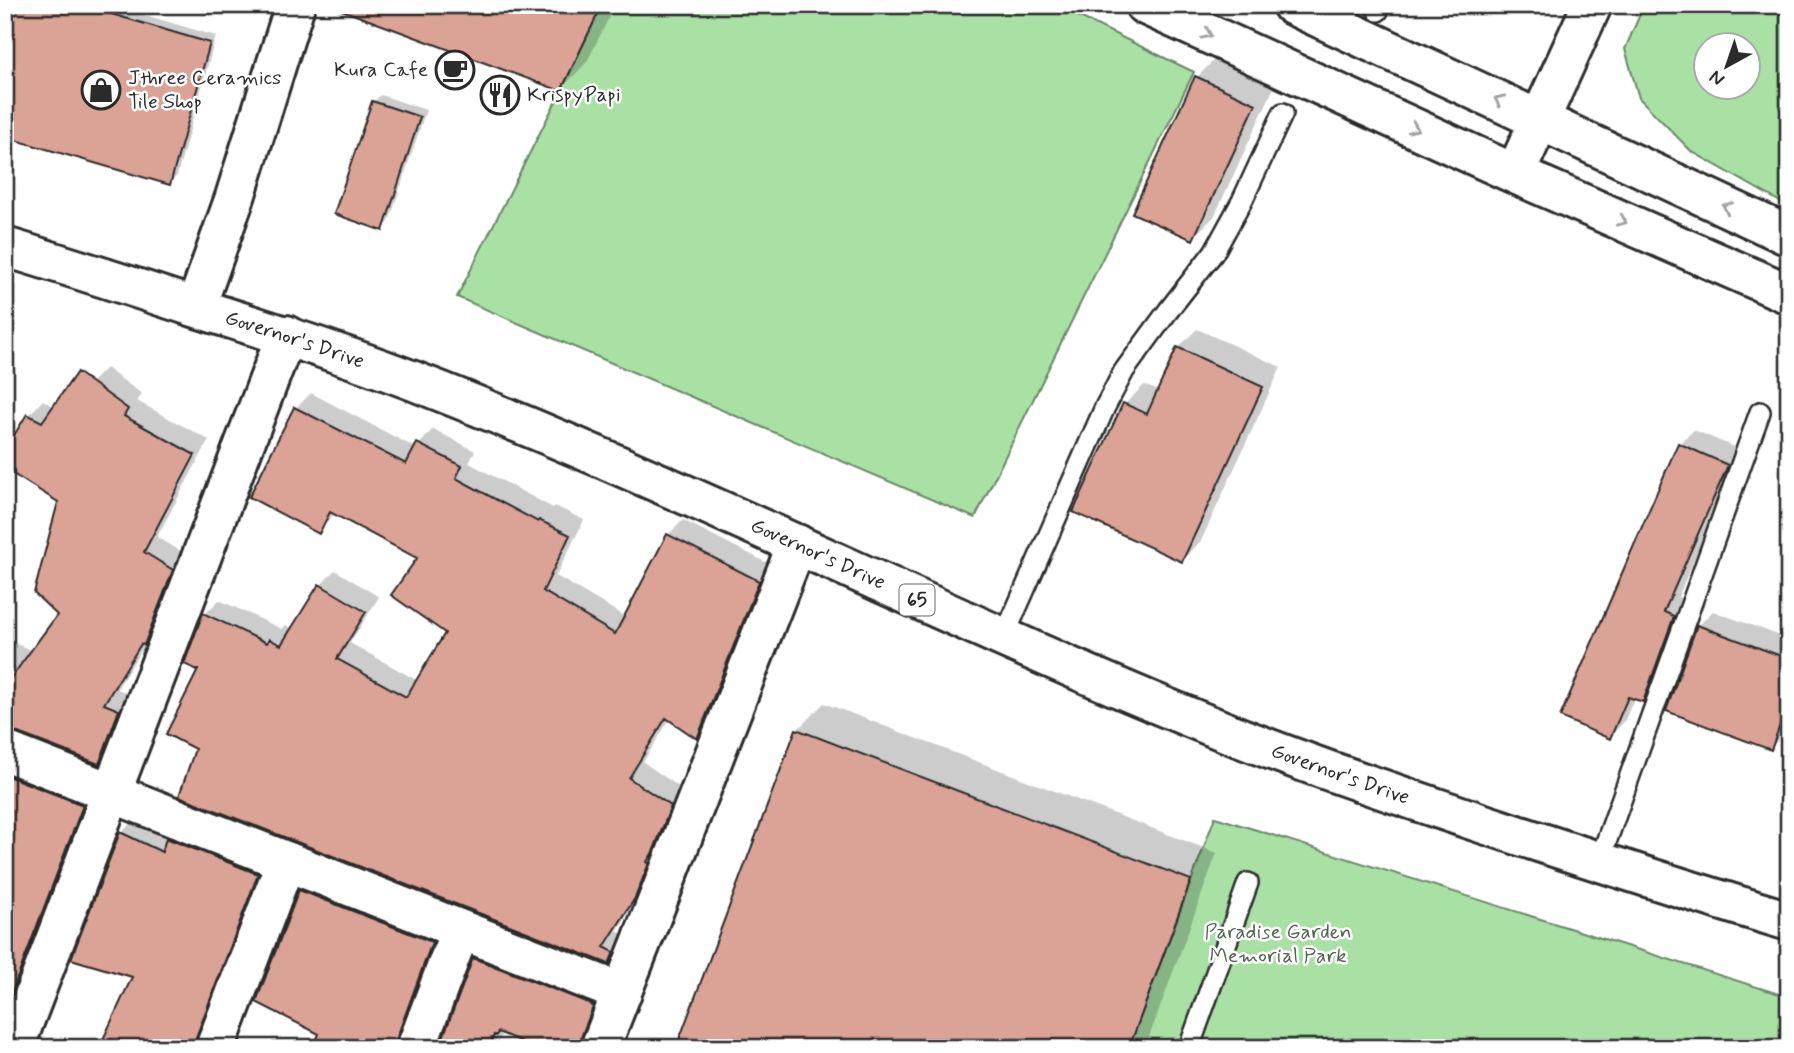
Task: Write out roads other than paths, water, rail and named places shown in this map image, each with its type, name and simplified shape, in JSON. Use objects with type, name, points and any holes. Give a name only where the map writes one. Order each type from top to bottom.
[{"type":"street","points":[[196,307],[235,197],[295,5]]},
{"type":"street","points":[[1145,5],[1516,174],[1789,294]]},
{"type":"street","points":[[1292,5],[1789,236]]},
{"type":"street","points":[[1516,174],[1592,5]]},
{"type":"street","name":"Governor's Drive","points":[[5,247],[286,335],[444,392],[797,544],[1003,639],[1208,725],[1329,771],[1599,862],[1789,921]]},
{"type":"street","points":[[14,1048],[286,335]]},
{"type":"street","points":[[600,1048],[797,544]]},
{"type":"street","points":[[5,751],[622,993]]},
{"type":"street","points":[[215,1048],[286,861]]},
{"type":"street","points":[[416,1048],[460,931]]},
{"type":"lane","points":[[1003,639],[1105,407],[1125,371],[1214,252],[1242,201],[1283,113]]},
{"type":"lane","points":[[1599,862],[1760,412]]},
{"type":"lane","points":[[1189,1048],[1248,883]]},
{"type":"place","name":"Kura Cafe","points":[[455,70]]},
{"type":"place","name":"Jthree Ceramics Tile Shop","points":[[101,90]]},
{"type":"place","name":"KrispyPapi","points":[[500,95]]},
{"type":"park label","name":"Paradise Garden Memorial Park","points":[[1278,944]]}]
